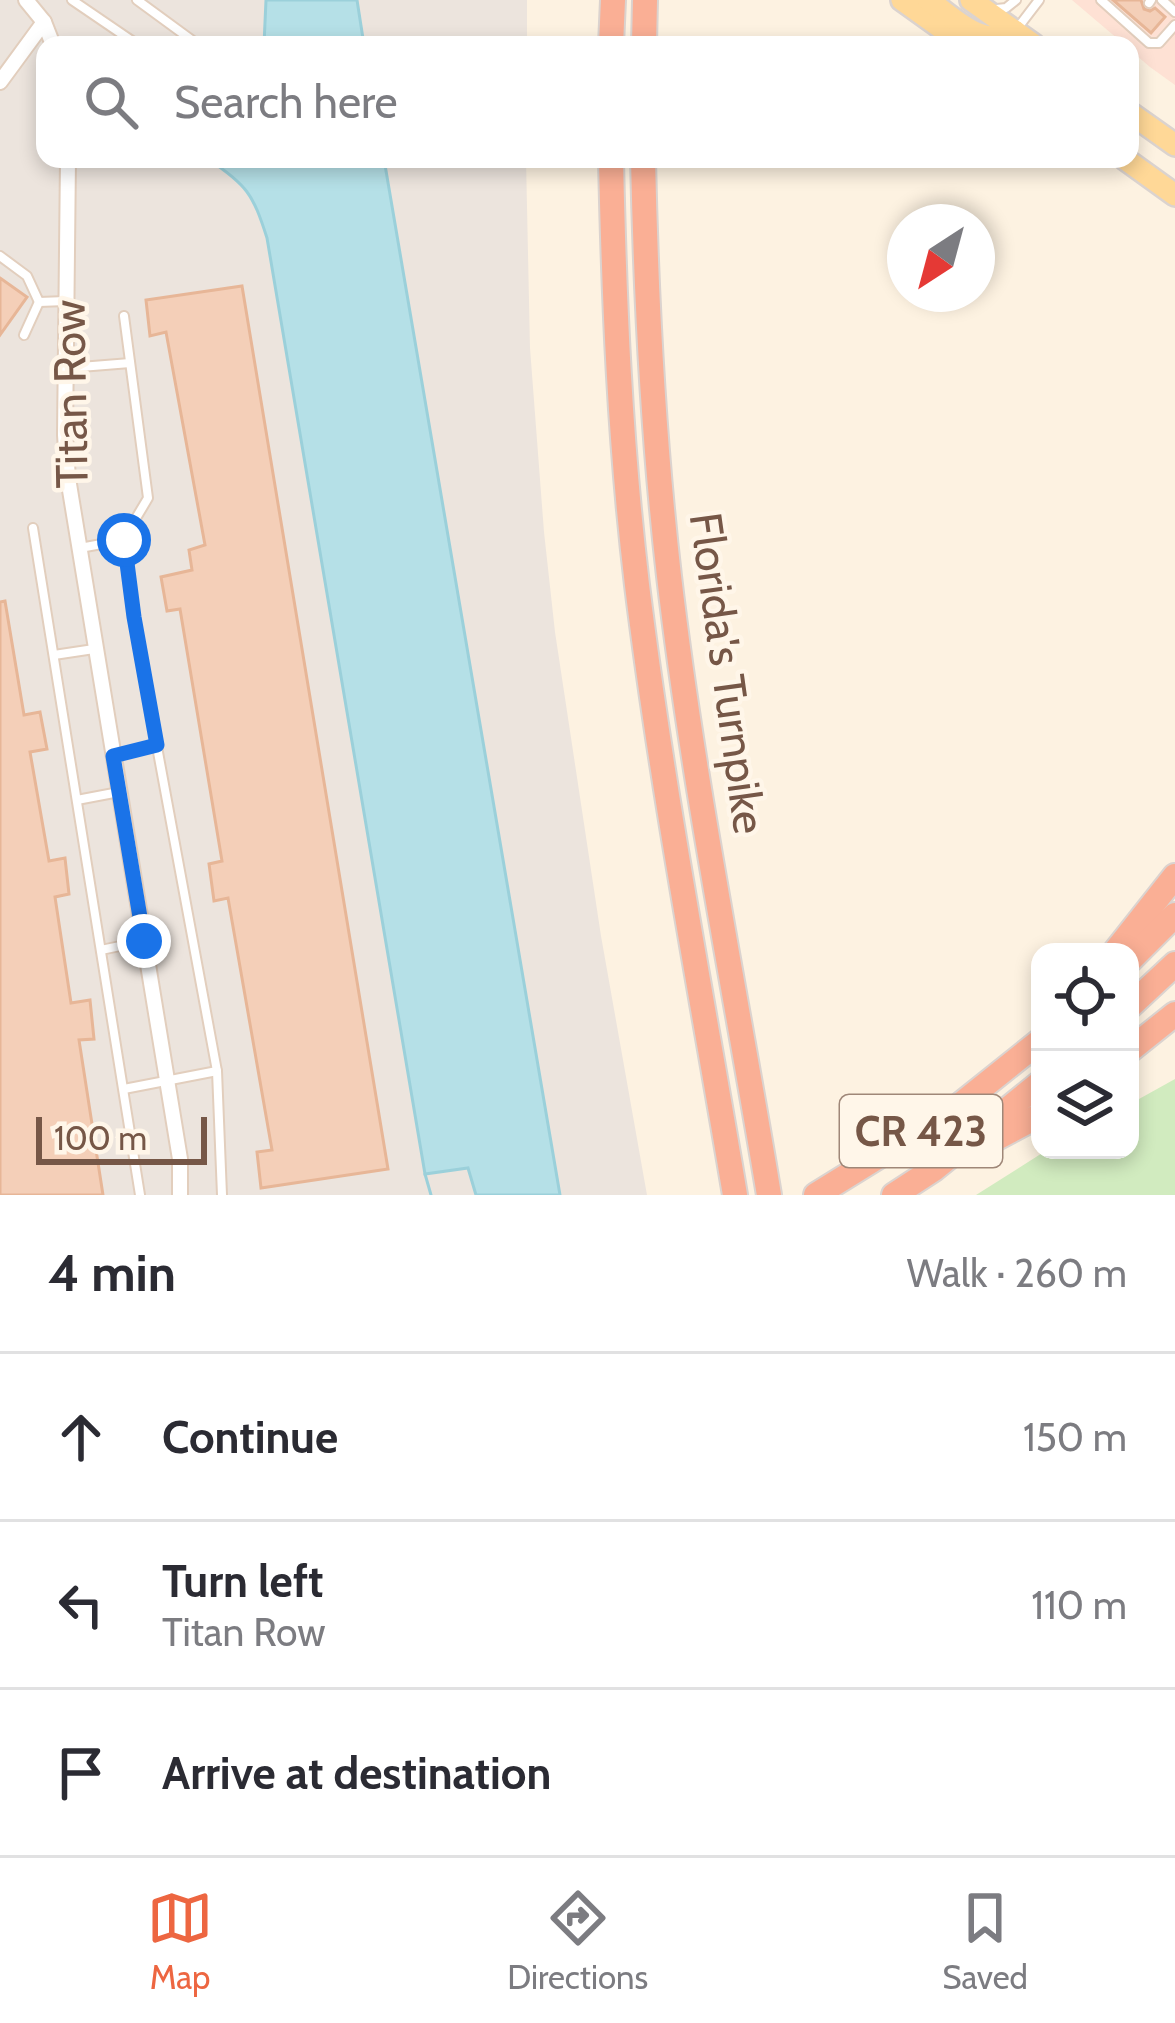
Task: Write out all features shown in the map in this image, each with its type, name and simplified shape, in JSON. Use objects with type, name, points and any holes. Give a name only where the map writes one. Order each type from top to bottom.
[{"type":"highway","points":[[611,36],[613,0]]},
{"type":"highway","points":[[644,36],[645,0]]},
{"type":"highway","name":"Florida's Turnpike","points":[[611,168],[620,406],[637,583],[735,1195]]},
{"type":"highway","name":"Florida's Turnpike","points":[[644,168],[652,404],[669,579],[769,1195]]},
{"type":"highway","points":[[1122,943],[1175,876]]},
{"type":"highway","points":[[1139,951],[1175,915]]},
{"type":"highway","points":[[1139,998],[1175,964]]},
{"type":"highway","points":[[1139,1043],[1175,1013]]},
{"type":"highway","name":"CR 423","points":[[816,1195],[955,1108],[1031,1047]]},
{"type":"highway","name":"CR 423","points":[[894,1195],[934,1169],[1031,1090]]},
{"type":"highway","points":[[934,1169],[1031,1120]]},
{"type":"main road","points":[[902,0],[952,36]]},
{"type":"main road","points":[[928,0],[982,36]]},
{"type":"main road","points":[[976,4],[1022,36]]},
{"type":"main road","points":[[1008,36],[1015,31]]},
{"type":"main road","points":[[1139,120],[1175,146]]},
{"type":"main road","points":[[1137,168],[1175,195]]},
{"type":"street","points":[[26,0],[49,36]]},
{"type":"street","points":[[0,81],[44,22]]},
{"type":"street","name":"Titan Row","points":[[68,168],[68,478],[180,1159],[180,1195]]},
{"type":"lane","points":[[72,0],[88,4],[127,36]]},
{"type":"lane","points":[[137,0],[186,36]]},
{"type":"lane","points":[[976,4],[1006,8],[1016,0]]},
{"type":"lane","points":[[1015,31],[1039,0]]},
{"type":"lane","points":[[1101,0],[1132,22],[1150,43],[1159,43],[1175,26]]},
{"type":"lane","points":[[1162,4],[1175,12]]},
{"type":"lane","points":[[0,256],[27,276],[40,302]]},
{"type":"lane","points":[[40,302],[67,301]]},
{"type":"lane","points":[[24,335],[40,302]]},
{"type":"lane","points":[[124,316],[148,499],[124,540],[218,1071],[222,1195]]},
{"type":"lane","points":[[66,368],[130,363]]},
{"type":"lane","points":[[33,528],[140,1195]]},
{"type":"lane","points":[[78,548],[124,540]]},
{"type":"lane","points":[[54,655],[95,649]]},
{"type":"lane","points":[[113,756],[157,745]]},
{"type":"lane","points":[[77,800],[119,792]]},
{"type":"lane","points":[[101,950],[144,941]]},
{"type":"lane","points":[[124,1089],[218,1071]]},
{"type":"shaded area","points":[[0,0],[527,0],[527,36],[36,36],[36,168],[526,168],[530,348],[555,632],[601,936],[647,1195],[0,1195]]},
{"type":"shaded area","points":[[1072,0],[1175,0],[1175,85],[1139,58],[1139,36],[1114,36]]},
{"type":"green space","points":[[1175,1079],[1175,1195],[976,1195],[1033,1159],[1139,1159],[1139,1099]]},
{"type":"water","points":[[266,0],[357,0],[363,36],[264,36]]},
{"type":"water","points":[[221,168],[386,168],[560,1195],[476,1195],[468,1168],[425,1174],[267,238],[247,192]]},
{"type":"building","points":[[1113,0],[1141,0],[1144,9],[1155,8],[1165,17],[1151,33]]},
{"type":"building","points":[[0,278],[27,297],[0,335]]},
{"type":"building","points":[[242,286],[388,1169],[261,1188],[257,1152],[272,1150],[228,898],[214,901],[209,864],[222,861],[180,609],[167,611],[161,577],[192,570],[189,550],[205,545],[166,332],[150,336],[146,300]]},
{"type":"building","points":[[5,601],[24,715],[40,712],[47,749],[30,752],[49,861],[65,858],[69,894],[55,897],[71,1003],[90,1000],[94,1039],[79,1040],[103,1195],[0,1195],[0,602]]},
{"type":"waterway","points":[[425,1174],[431,1195]]},
{"type":"route","points":[[124,540],[157,745],[113,756],[144,941]]}]
